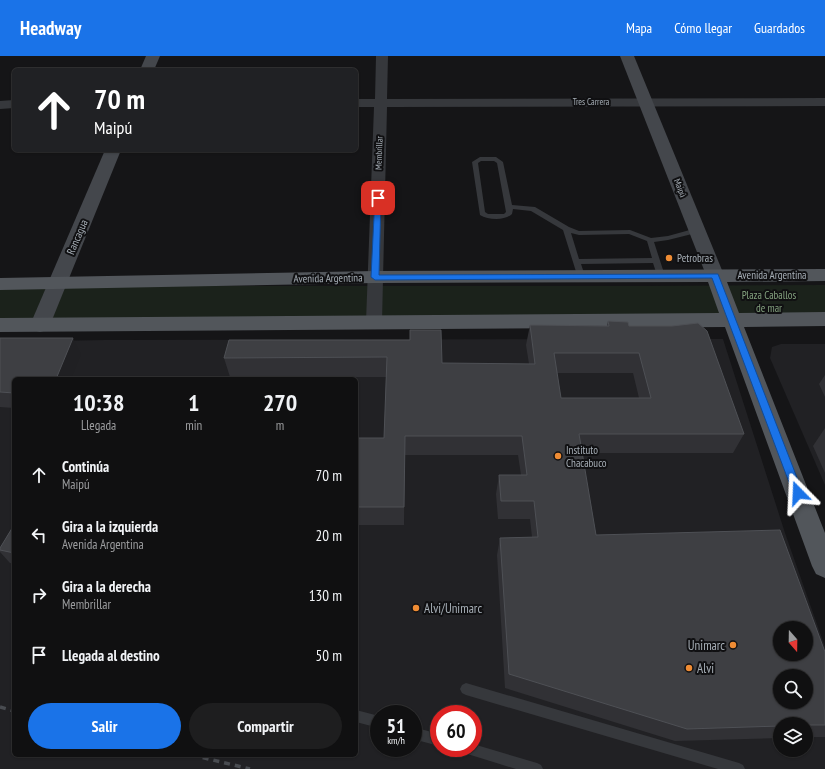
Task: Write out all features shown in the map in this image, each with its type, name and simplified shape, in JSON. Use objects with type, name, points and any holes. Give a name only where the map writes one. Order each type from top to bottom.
[{"type":"main road","points":[[148,68],[153,56]]},
{"type":"main road","name":"Maipú","points":[[627,56],[732,319],[825,566]]},
{"type":"main road","name":"Rancagua","points":[[40,325],[113,152]]},
{"type":"main road","name":"Avenida Argentina","points":[[0,284],[375,277],[579,269],[659,268],[715,276],[825,275]]},
{"type":"main road","points":[[0,325],[825,319]]},
{"type":"street","name":"Membrillar","points":[[374,322],[382,56]]},
{"type":"street","name":"Tres Carrera","points":[[358,103],[825,102]]},
{"type":"street","points":[[0,104],[12,104]]},
{"type":"lane","points":[[496,159],[500,162],[509,207],[510,212],[506,216],[487,216],[482,213],[475,162],[496,159]]},
{"type":"lane","points":[[509,207],[533,210],[566,229],[579,233],[630,232],[650,240],[668,238],[697,230]]},
{"type":"lane","points":[[566,229],[579,269]]},
{"type":"lane","points":[[650,240],[659,268]]},
{"type":"lane","points":[[466,689],[739,769]]},
{"type":"lane","points":[[358,717],[370,720]]},
{"type":"lane","points":[[482,753],[536,769]]},
{"type":"shaded area","points":[[723,339],[785,533],[825,647],[825,769],[0,769],[0,342],[106,340]]},
{"type":"shaded area","points":[[781,344],[825,344],[825,485],[770,358],[772,347]]},
{"type":"green space","name":"Plaza Caballos de mar","points":[[825,285],[825,316],[0,323],[0,286]]},
{"type":"building","points":[[608,321],[628,322],[629,326],[672,326],[698,323],[707,331],[744,434],[579,434],[596,535],[780,530],[825,652],[825,725],[813,725],[813,717],[773,717],[773,726],[687,729],[509,674],[500,538],[538,537],[534,501],[501,501],[499,475],[527,475],[522,436],[405,436],[404,507],[358,507],[358,438],[384,438],[387,357],[224,358],[229,340],[410,340],[410,330],[441,330],[442,363],[535,364],[530,325],[609,326]],"holes":[[[554,353],[639,353],[651,398],[561,398]]]},
{"type":"building","points":[[0,338],[73,338],[57,377],[12,377],[12,393],[0,392]]},
{"type":"building","points":[[12,528],[12,553],[0,550]]},
{"type":"railway","points":[[0,707],[12,710]]},
{"type":"railway","points":[[200,757],[250,769]]},
{"type":"place","name":"Petrobras","points":[[669,258]]},
{"type":"place","name":"Instituto Chacabuco","points":[[558,456]]},
{"type":"place","name":"Alvi/Unimarc","points":[[416,608]]},
{"type":"place","name":"Unimarc","points":[[733,645]]},
{"type":"place","name":"Alvi","points":[[689,668]]},
{"type":"route","points":[[378,198],[375,277],[715,276],[798,493]]}]
